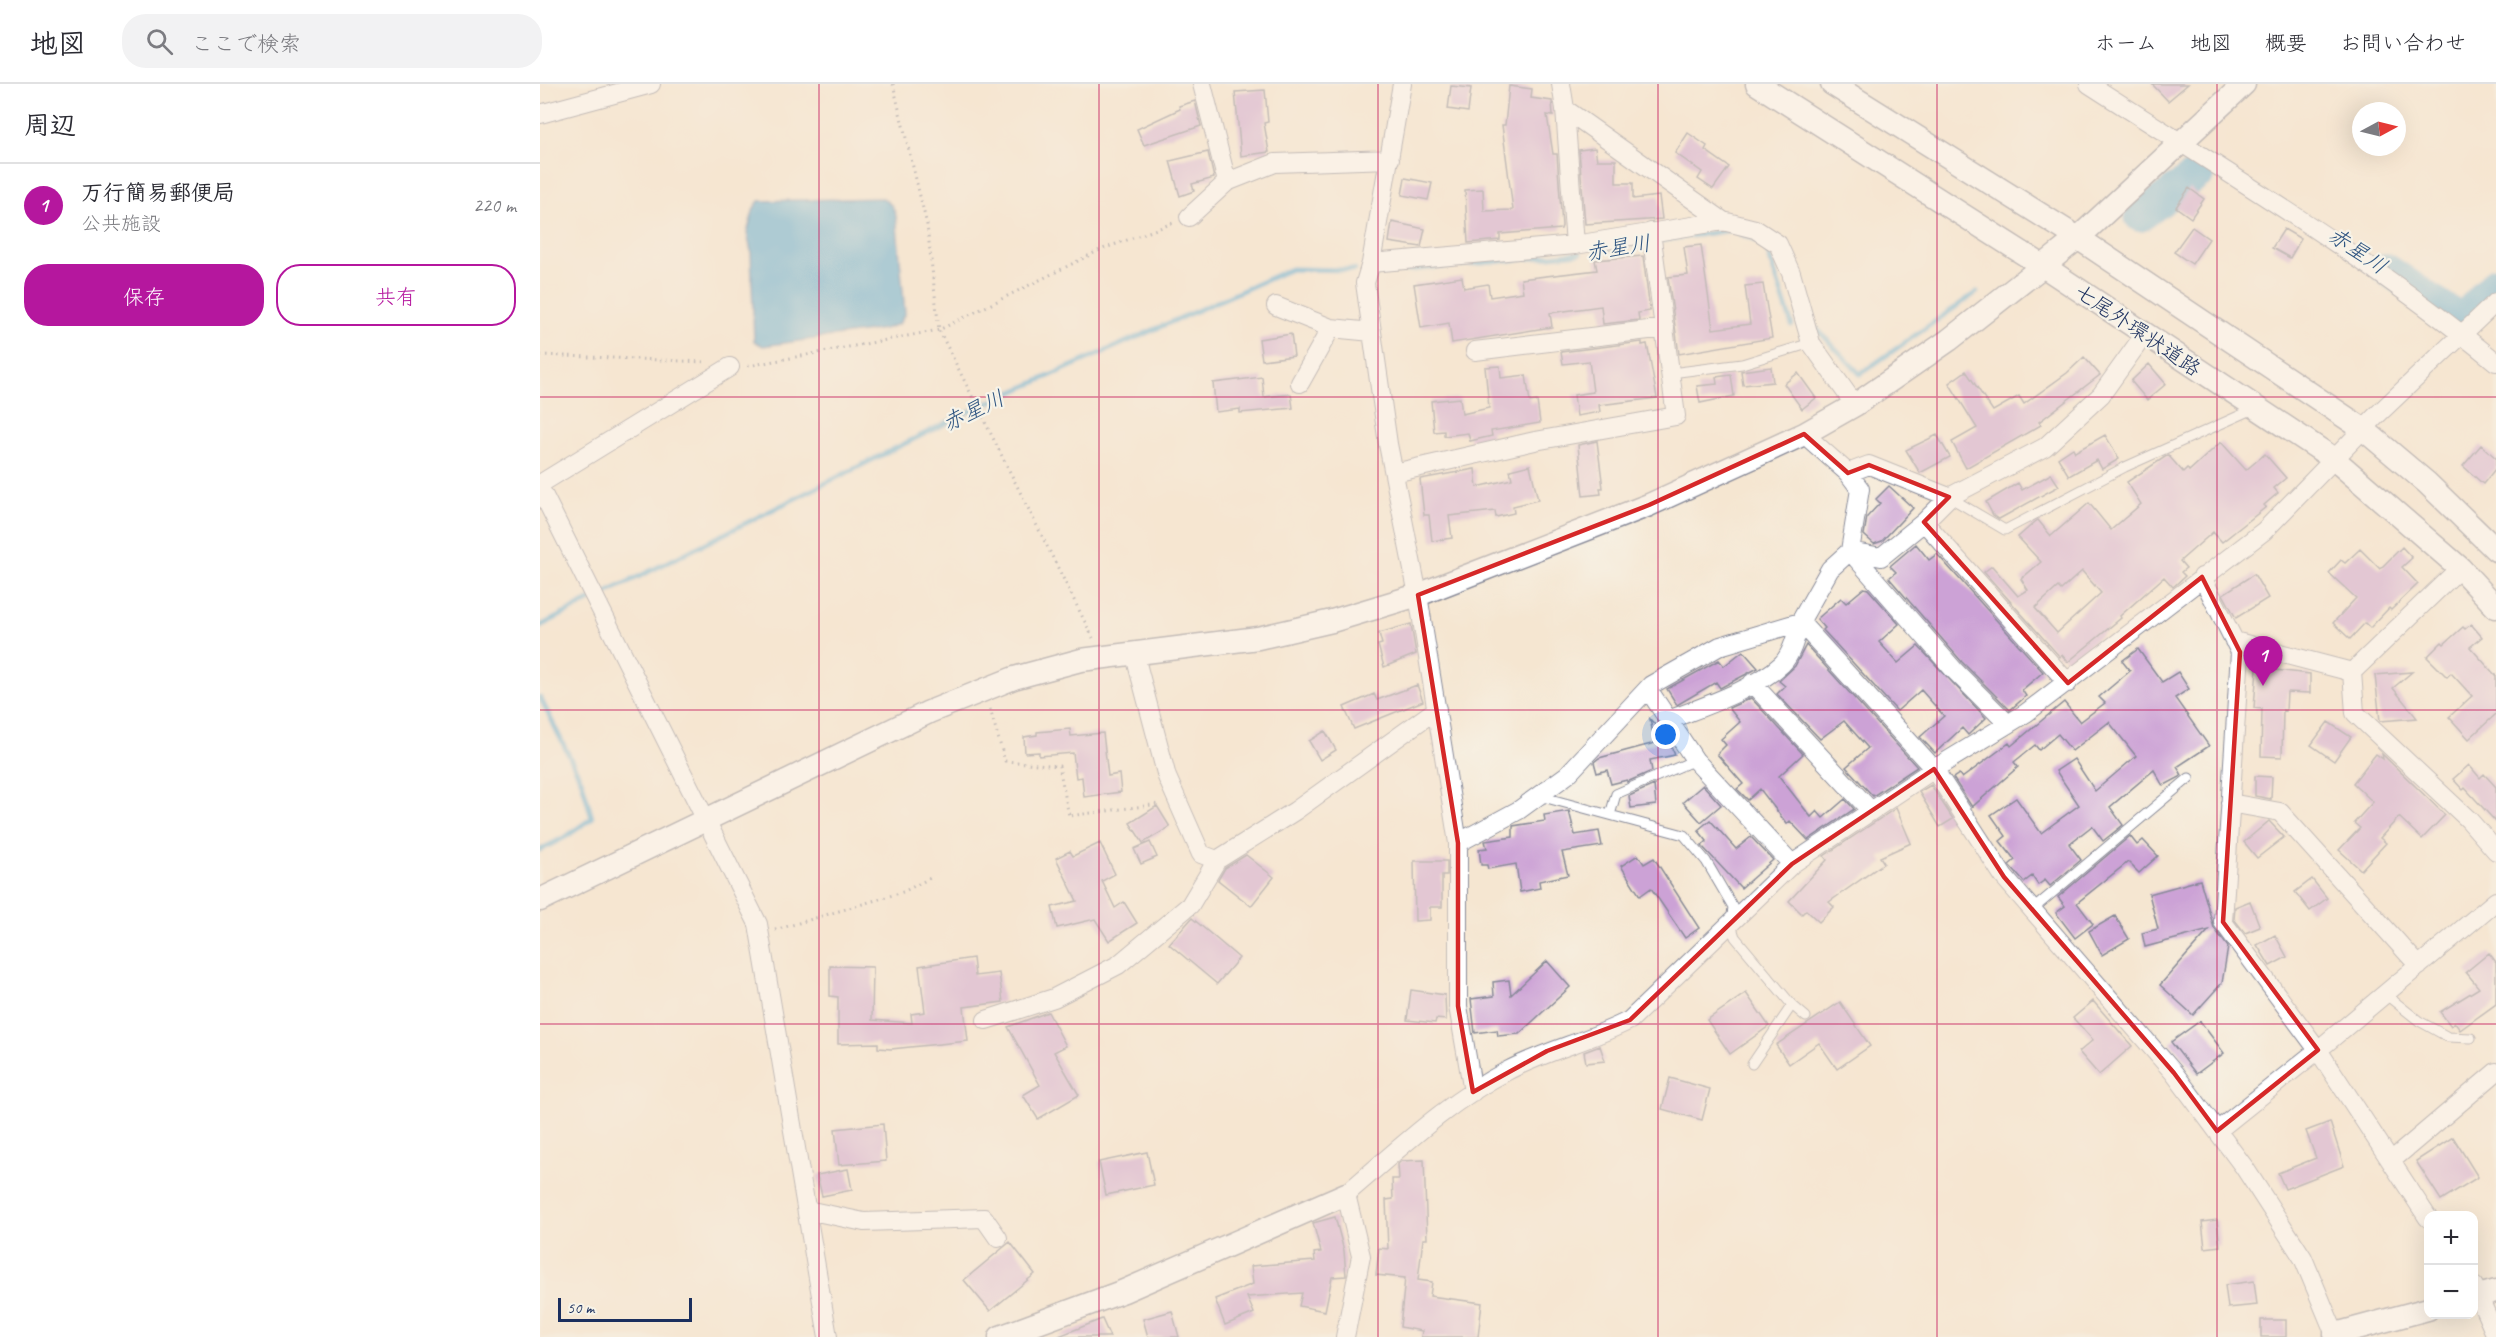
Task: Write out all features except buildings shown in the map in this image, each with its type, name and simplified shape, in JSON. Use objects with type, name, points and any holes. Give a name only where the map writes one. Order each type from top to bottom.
[{"type":"street","points":[[540,114],[584,93],[651,84]]},
{"type":"street","points":[[1202,84],[1227,182]]},
{"type":"street","points":[[1402,84],[1371,263],[1365,283],[1394,473],[1418,595],[1458,843],[1458,1006],[1473,1092]]},
{"type":"street","points":[[1561,84],[1565,109],[1575,245]]},
{"type":"street","name":"七尾外環状道路","points":[[1756,84],[2043,266],[2334,459],[2460,568],[2496,607]]},
{"type":"street","name":"七尾外環状道路","points":[[1832,84],[2078,238],[2363,429],[2427,483],[2496,550]]},
{"type":"street","points":[[2089,84],[2320,232],[2463,334],[2496,362]]},
{"type":"street","points":[[540,900],[929,712],[1014,678],[1102,657],[1258,638],[1332,621],[1418,595],[1649,505],[1804,434],[1855,405],[1949,340],[2043,266],[2078,238],[2244,84]]},
{"type":"street","points":[[1565,109],[1723,221],[1755,229],[1778,244],[1791,273],[1811,343],[1855,405]]},
{"type":"street","points":[[1189,217],[1227,182],[1275,163],[1390,159]]},
{"type":"street","points":[[1371,263],[1575,245],[1723,221]]},
{"type":"street","points":[[1394,473],[1535,441],[1676,416],[1651,231]]},
{"type":"street","points":[[1001,1337],[1124,1291],[1346,1194],[1447,1107],[1505,1072],[1547,1052],[1602,1035],[1630,1020],[1792,864],[2068,683],[2264,531],[2363,429],[2496,302]]},
{"type":"street","points":[[1275,306],[1331,328],[1372,332]]},
{"type":"street","points":[[1300,383],[1331,328]]},
{"type":"street","points":[[1475,351],[1665,328]]},
{"type":"street","points":[[1850,551],[1881,557],[1924,522],[1949,497],[2045,447],[2101,395],[2144,335]]},
{"type":"street","points":[[730,367],[540,486],[758,924],[828,1337]]},
{"type":"street","points":[[1669,720],[1752,683],[1782,664],[1792,649],[1800,622],[1830,568],[1850,551],[1860,489],[1848,473],[1804,434]]},
{"type":"street","points":[[1848,473],[1869,465],[1949,497]]},
{"type":"street","points":[[1924,522],[2068,683]]},
{"type":"street","points":[[1850,551],[1954,670],[2008,724]]},
{"type":"street","points":[[2352,672],[2460,568]]},
{"type":"street","points":[[2202,577],[2240,651],[2223,922],[2318,1050],[2424,1212]]},
{"type":"street","points":[[1458,843],[1519,810],[1567,775],[1648,689],[1720,646],[1800,622]]},
{"type":"street","points":[[1800,622],[1934,769],[2004,877],[2174,1073],[2217,1131],[2303,1258],[2336,1335],[2424,1310]]},
{"type":"street","points":[[2234,641],[2352,672]]},
{"type":"street","points":[[1134,652],[1167,777],[1201,854],[1217,860]]},
{"type":"street","points":[[2352,672],[2355,713],[2469,820],[2496,850]]},
{"type":"street","points":[[1752,683],[1871,811]]},
{"type":"street","points":[[1648,689],[1695,760],[1792,864]]},
{"type":"street","points":[[986,1020],[1054,999],[1118,965],[1190,905],[1217,860],[1295,811],[1437,709]]},
{"type":"street","points":[[2230,803],[2280,812],[2419,966]]},
{"type":"street","points":[[2217,1131],[2496,901]]},
{"type":"street","points":[[2391,1161],[2496,1072]]},
{"type":"street","points":[[1345,1337],[1361,1256],[1346,1194]]},
{"type":"street","points":[[807,1210],[864,1222],[984,1218],[998,1238]]},
{"type":"street","points":[[2481,1292],[2496,1336]]},
{"type":"lane","points":[[1671,373],[1742,364],[1811,343]]},
{"type":"lane","points":[[1949,497],[2005,530],[2125,467],[2256,408]]},
{"type":"lane","points":[[1610,815],[1616,794],[1695,760]]},
{"type":"lane","points":[[2032,910],[2189,778]]},
{"type":"lane","points":[[1538,796],[1684,836],[1706,861],[1733,907],[1731,924],[1735,937],[1792,1005],[1806,1017]]},
{"type":"lane","points":[[2385,994],[2419,1021],[2448,1037],[2471,1038]]},
{"type":"lane","points":[[1752,1064],[1792,1005]]},
{"type":"path","points":[[893,84],[927,225],[939,330],[1102,657]]},
{"type":"path","points":[[540,355],[698,361],[730,367],[763,364],[939,330],[1100,250],[1189,217]]},
{"type":"path","points":[[985,690],[1005,761],[1059,766],[1069,816],[1178,802]]},
{"type":"path","points":[[760,934],[903,892],[932,877]]},
{"type":"highlighted area","points":[[1804,434],[1848,473],[1869,465],[1949,497],[1924,522],[2068,683],[2202,577],[2240,652],[2223,922],[2318,1050],[2217,1131],[2174,1073],[2004,877],[1934,769],[1792,864],[1630,1020],[1547,1051],[1473,1092],[1458,1006],[1458,843],[1418,595],[1649,505]]},
{"type":"water","points":[[883,198],[892,206],[896,216],[905,313],[899,324],[884,329],[763,346],[754,341],[751,251],[747,233],[754,208],[759,201]]},
{"type":"waterway","name":"赤星川","points":[[2140,216],[2200,172]]},
{"type":"waterway","name":"赤星川","points":[[1604,249],[1731,230]]},
{"type":"waterway","name":"赤星川","points":[[1740,234],[1765,244],[1792,325]]},
{"type":"waterway","name":"赤星川","points":[[1382,273],[1580,253]]},
{"type":"waterway","name":"赤星川","points":[[604,594],[968,412],[1291,269],[1355,270]]},
{"type":"waterway","name":"赤星川","points":[[2386,269],[2456,316],[2467,314],[2496,283]]},
{"type":"waterway","name":"赤星川","points":[[1817,329],[1860,374],[1977,292]]},
{"type":"waterway","name":"赤星川","points":[[540,626],[591,600]]},
{"type":"waterway","name":"赤星川","points":[[540,697],[582,782],[592,818],[567,836],[540,850]]},
{"type":"place","name":"万行簡易郵便局","points":[[2263,686]]}]
